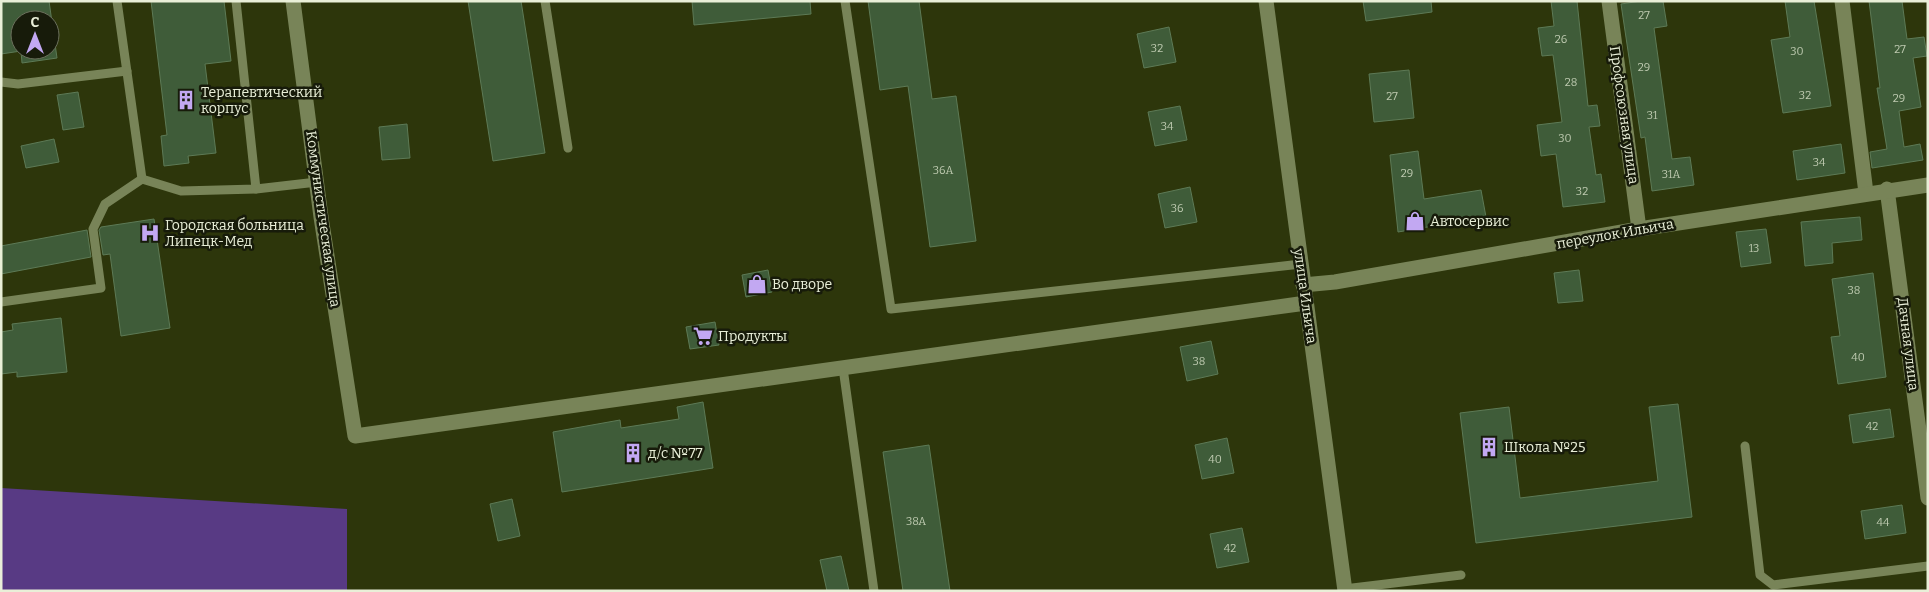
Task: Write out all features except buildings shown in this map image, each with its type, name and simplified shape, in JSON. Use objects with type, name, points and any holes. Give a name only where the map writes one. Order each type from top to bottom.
[{"type":"street","name":"Коммунистическая улица","points":[[293,1],[317,182],[355,436],[844,368]]},
{"type":"street","name":"улица Ильича","points":[[1266,1],[1344,590]]},
{"type":"street","name":"Профсоюзная улица","points":[[1609,1],[1639,229]]},
{"type":"street","points":[[1842,1],[1866,192]]},
{"type":"street","name":"переулок Ильича","points":[[1303,285],[1335,282],[1866,192],[1928,185]]},
{"type":"street","name":"Дачная улица","points":[[1887,189],[1928,498]]},
{"type":"street","points":[[844,368],[1306,303]]},
{"type":"lane","points":[[117,1],[142,179]]},
{"type":"lane","points":[[236,1],[256,188]]},
{"type":"lane","points":[[545,1],[568,148]]},
{"type":"lane","points":[[845,1],[891,309],[1301,264]]},
{"type":"lane","points":[[1,82],[18,84],[126,71]]},
{"type":"lane","points":[[142,179],[181,191],[256,188],[317,182]]},
{"type":"lane","points":[[1,302],[100,288],[93,228],[105,204],[142,179]]},
{"type":"lane","points":[[844,368],[874,591]]},
{"type":"lane","points":[[1745,446],[1760,575],[1773,585],[1928,566]]},
{"type":"lane","points":[[1344,590],[1461,575]]},
{"type":"shaded area","points":[[1,488],[347,509],[347,591],[1,591]]},
{"type":"place","name":"Терапевтический корпус","points":[[186,100]]},
{"type":"place","name":"Автосервис","points":[[1415,221]]},
{"type":"place","name":"Городская больница Липецк-Мед","points":[[150,233]]},
{"type":"place","name":"Во дворе","points":[[757,284]]},
{"type":"place","name":"Продукты","points":[[703,336]]},
{"type":"place","name":"Школа №25","points":[[1489,447]]},
{"type":"place","name":"д/с №77","points":[[633,453]]}]
